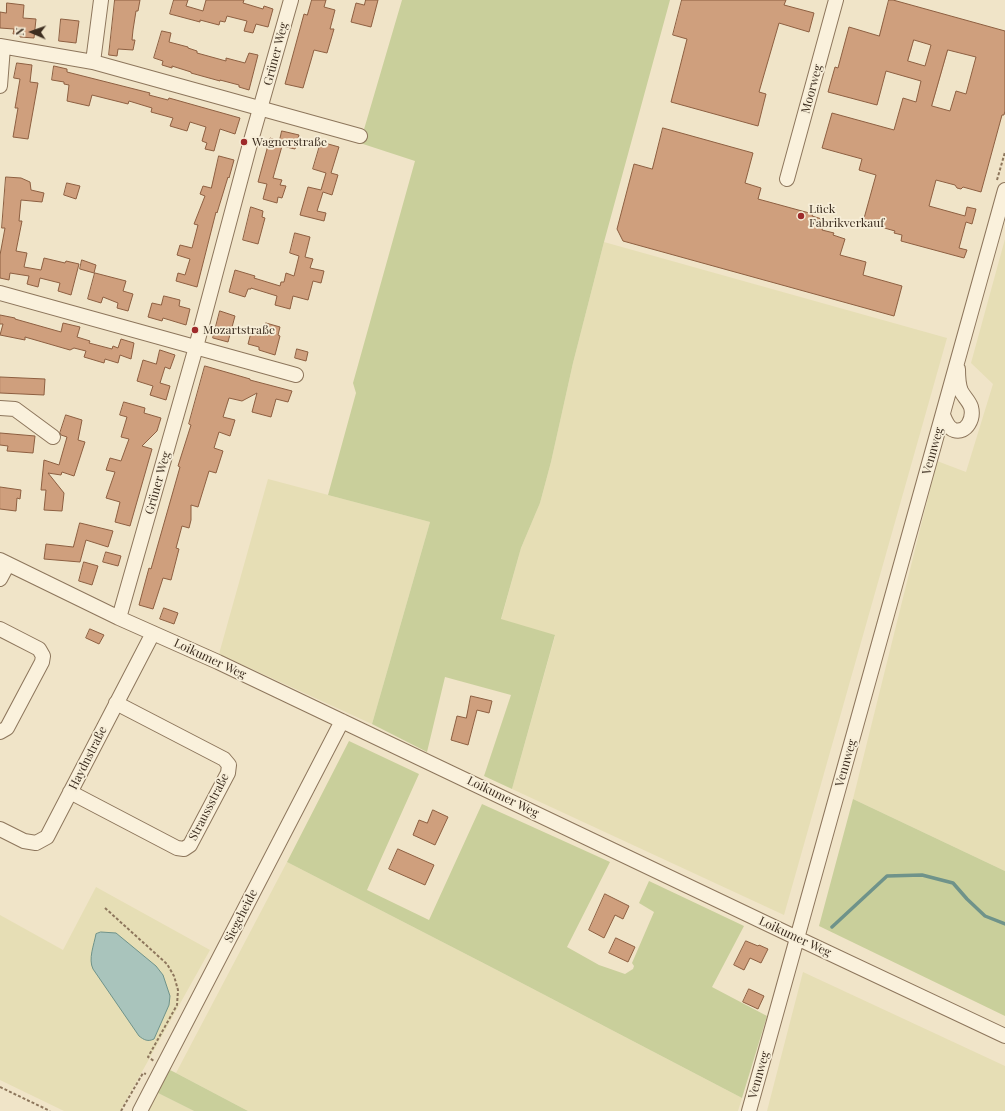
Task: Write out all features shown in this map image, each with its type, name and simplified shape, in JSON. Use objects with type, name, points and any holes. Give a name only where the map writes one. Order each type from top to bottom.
[{"type":"street","points":[[93,62],[101,0]]},
{"type":"street","name":"Grüner Weg","points":[[119,618],[196,347],[291,0]]},
{"type":"street","name":"Moorweg","points":[[787,179],[836,0]]},
{"type":"street","points":[[0,86],[2,46],[93,62],[360,136]]},
{"type":"street","name":"Vennweg","points":[[749,1111],[1005,190]]},
{"type":"street","points":[[0,293],[296,375]]},
{"type":"street","name":"Vennweg","points":[[942,415],[947,424],[953,430],[960,430],[966,428],[972,415],[971,406],[961,391],[959,384],[958,360]]},
{"type":"street","points":[[0,408],[15,409],[53,438]]},
{"type":"street","name":"Loikumer Weg","points":[[2,571],[153,633],[342,721],[1005,1036]]},
{"type":"street","points":[[0,629],[39,649],[43,656],[42,662],[7,728],[0,732]]},
{"type":"street","name":"Haydnstraße","points":[[0,829],[24,841],[36,843],[47,837],[153,633]]},
{"type":"street","name":"Straussstraße","points":[[70,792],[177,848],[184,849],[190,845],[228,772],[229,764],[224,759],[116,703]]},
{"type":"street","name":"Siegeheide","points":[[140,1111],[342,721]]},
{"type":"path","points":[[105,908],[167,964],[174,976],[178,990],[178,1005],[148,1057],[164,1066]]},
{"type":"path","points":[[0,1087],[50,1111]]},
{"type":"shaded area","points":[[1005,239],[1005,871],[853,799],[937,461],[966,472],[993,384],[971,363]]},
{"type":"shaded area","points":[[604,242],[947,338],[784,915],[512,789],[555,636],[501,620],[521,548],[540,503],[551,462],[573,363]]},
{"type":"shaded area","points":[[268,479],[430,522],[372,724],[219,654]]},
{"type":"shaded area","points":[[287,862],[742,1098],[738,1111],[248,1111],[176,1073]]},
{"type":"shaded area","points":[[96,887],[210,950],[120,1111],[64,1111],[0,1080],[0,915],[63,950]]},
{"type":"shaded area","points":[[803,972],[1005,1066],[1005,1111],[767,1111]]},
{"type":"shaded area","points":[[156,1092],[194,1111],[146,1111]]},
{"type":"green space","points":[[402,0],[670,0],[604,242],[573,363],[551,462],[540,503],[521,548],[501,619],[555,635],[512,789],[484,776],[511,695],[445,677],[427,752],[372,724],[430,522],[328,495],[356,393],[353,383],[415,161],[360,143]]},
{"type":"green space","points":[[349,741],[419,774],[367,890],[429,920],[482,804],[610,862],[567,947],[599,965],[625,974],[633,969],[634,966],[632,963],[654,912],[639,903],[649,881],[744,926],[712,987],[767,1016],[742,1098],[287,862]]},
{"type":"green space","points":[[853,799],[1005,871],[1005,1016],[819,926]]},
{"type":"green space","points":[[168,1069],[248,1111],[194,1111],[156,1092]]},
{"type":"water","points":[[101,932],[116,933],[156,966],[163,975],[170,996],[169,1005],[154,1039],[146,1040],[139,1036],[93,969],[91,956],[96,934]]},
{"type":"building","points":[[115,0],[140,0],[138,11],[136,11],[133,30],[132,40],[135,40],[133,50],[118,49],[117,56],[109,55]]},
{"type":"building","points":[[174,0],[188,0],[186,6],[203,11],[206,0],[244,0],[243,3],[263,9],[264,6],[273,9],[268,27],[256,24],[253,33],[244,31],[247,21],[227,16],[225,22],[220,21],[219,25],[200,20],[200,22],[170,14]]},
{"type":"building","points":[[312,0],[326,0],[324,7],[335,10],[330,29],[334,29],[327,53],[314,50],[303,88],[285,84],[304,14],[307,15]]},
{"type":"building","points":[[366,0],[378,0],[371,27],[351,22],[356,3],[364,5]]},
{"type":"building","points":[[682,0],[786,0],[784,5],[814,13],[809,32],[779,23],[759,92],[766,94],[758,126],[671,102],[687,39],[673,35]]},
{"type":"building","points":[[889,0],[1005,31],[1005,111],[1004,115],[1002,115],[981,192],[963,187],[961,189],[957,188],[955,185],[936,180],[929,206],[965,216],[967,207],[976,209],[972,224],[966,222],[959,248],[967,250],[964,258],[901,241],[902,235],[894,233],[895,231],[863,222],[876,175],[859,170],[862,159],[822,148],[832,113],[894,130],[903,98],[916,102],[921,81],[886,71],[877,105],[828,92],[835,67],[838,68],[849,27],[879,36]],"holes":[[[914,40],[931,45],[925,66],[908,61]],[[948,50],[976,57],[966,94],[956,91],[950,111],[932,106]]]},
{"type":"building","points":[[7,3],[24,5],[23,18],[36,19],[34,38],[20,37],[20,34],[13,34],[14,29],[0,28],[0,12],[6,13]]},
{"type":"building","points":[[61,19],[79,21],[76,43],[59,41]]},
{"type":"building","points":[[162,31],[171,33],[169,42],[188,47],[197,51],[197,53],[226,61],[226,58],[245,63],[249,53],[258,55],[249,90],[239,87],[239,85],[191,73],[172,66],[172,68],[162,65],[163,61],[154,58]]},
{"type":"building","points":[[17,63],[32,65],[30,82],[38,83],[28,139],[13,137],[18,108],[15,108],[20,79],[14,78]]},
{"type":"building","points":[[54,66],[67,69],[67,72],[150,93],[149,95],[168,100],[169,98],[240,118],[235,134],[220,129],[214,151],[205,149],[207,143],[202,141],[206,127],[190,122],[187,131],[170,126],[173,118],[151,112],[152,108],[129,101],[128,104],[92,95],[89,106],[67,101],[69,85],[64,84],[64,82],[52,80]]},
{"type":"building","points":[[663,128],[753,153],[745,183],[761,188],[758,199],[813,214],[812,216],[825,220],[822,230],[834,233],[833,235],[845,239],[840,255],[866,262],[863,275],[902,286],[894,316],[623,241],[617,229],[634,164],[652,169]]},
{"type":"building","points":[[282,131],[299,135],[295,149],[282,146],[273,178],[282,180],[280,185],[286,186],[282,198],[278,197],[277,203],[263,199],[267,184],[258,182],[270,138],[279,141]]},
{"type":"building","points":[[321,142],[339,147],[331,173],[338,175],[332,195],[323,192],[317,211],[326,213],[324,221],[300,215],[308,187],[321,190],[326,173],[313,169]]},
{"type":"building","points":[[219,156],[234,160],[217,213],[216,212],[197,287],[176,281],[178,273],[185,275],[190,259],[177,255],[180,245],[192,248],[198,225],[194,224],[205,196],[200,194],[203,186],[211,188]]},
{"type":"building","points":[[6,177],[21,178],[30,182],[31,190],[44,193],[42,202],[21,200],[19,221],[22,221],[16,251],[27,253],[24,267],[41,270],[44,258],[65,263],[66,261],[79,264],[71,295],[58,291],[60,283],[40,278],[38,287],[27,284],[29,276],[10,273],[9,280],[0,278],[0,255],[5,228],[2,228]]},
{"type":"building","points":[[67,183],[80,186],[76,199],[64,195]]},
{"type":"building","points":[[251,207],[263,211],[262,217],[265,218],[258,244],[243,240]]},
{"type":"building","points":[[295,233],[310,237],[305,257],[313,259],[310,268],[324,271],[321,283],[313,281],[308,300],[293,296],[290,309],[275,305],[277,296],[251,288],[248,289],[245,297],[229,292],[235,270],[280,286],[281,282],[284,282],[286,273],[294,276],[299,256],[290,253]]},
{"type":"building","points":[[82,260],[96,265],[94,273],[80,269]]},
{"type":"building","points":[[95,273],[126,281],[123,291],[133,294],[128,311],[117,308],[118,303],[103,297],[101,303],[88,299]]},
{"type":"building","points":[[164,296],[180,300],[179,306],[190,309],[186,325],[163,318],[162,321],[148,317],[152,303],[161,305]]},
{"type":"building","points":[[220,311],[235,316],[228,342],[213,338]]},
{"type":"building","points":[[0,315],[61,332],[63,323],[80,327],[77,337],[90,341],[89,343],[112,349],[113,346],[118,348],[121,339],[134,343],[131,359],[120,355],[118,363],[105,359],[104,363],[84,357],[86,351],[74,348],[70,350],[25,337],[25,340],[0,335],[3,324],[0,324]]},
{"type":"building","points":[[266,323],[280,327],[278,335],[280,336],[275,355],[259,350],[259,347],[248,344],[252,329],[263,332]]},
{"type":"building","points":[[297,349],[308,352],[306,361],[295,358]]},
{"type":"building","points":[[160,350],[175,355],[170,369],[165,367],[160,383],[170,386],[166,400],[150,395],[153,386],[137,381],[143,360],[156,364]]},
{"type":"building","points":[[205,366],[292,391],[288,402],[276,399],[271,417],[252,412],[257,393],[242,401],[229,398],[223,417],[235,420],[230,436],[219,432],[214,448],[223,451],[216,473],[209,471],[198,507],[191,505],[191,520],[189,528],[182,526],[176,548],[179,549],[171,580],[163,578],[153,609],[139,605],[149,568],[151,569],[180,467],[178,466],[191,425],[189,424]]},
{"type":"building","points":[[0,377],[45,379],[44,395],[0,393]]},
{"type":"building","points":[[124,402],[145,408],[144,413],[161,418],[157,431],[142,446],[152,449],[130,526],[115,522],[120,502],[106,498],[115,472],[106,470],[110,458],[121,461],[129,439],[121,437],[127,417],[120,415]]},
{"type":"building","points":[[66,415],[82,420],[78,440],[85,442],[74,476],[62,472],[61,475],[48,473],[64,493],[62,511],[44,510],[46,490],[41,490],[44,460],[59,465],[67,437],[61,435],[60,433]]},
{"type":"building","points":[[0,433],[35,436],[33,453],[7,451],[8,446],[0,445]]},
{"type":"building","points":[[0,487],[21,490],[20,499],[17,498],[16,511],[0,509]]},
{"type":"building","points":[[80,523],[113,531],[108,547],[86,540],[80,562],[44,559],[46,544],[73,547]]},
{"type":"building","points":[[106,552],[121,556],[118,566],[103,562]]},
{"type":"building","points":[[84,562],[98,566],[92,585],[79,581]]},
{"type":"building","points":[[164,608],[178,613],[174,624],[160,619]]},
{"type":"building","points":[[90,629],[104,635],[99,644],[86,638]]},
{"type":"building","points":[[471,696],[492,701],[489,713],[477,710],[468,745],[451,740],[457,716],[466,718]]},
{"type":"building","points":[[433,810],[448,817],[435,845],[413,835],[419,820],[427,823]]},
{"type":"building","points":[[398,849],[434,865],[425,885],[389,869]]},
{"type":"building","points":[[605,894],[629,906],[623,919],[615,915],[604,938],[589,930]]},
{"type":"building","points":[[616,938],[635,947],[628,962],[609,953]]},
{"type":"building","points":[[746,941],[768,949],[761,963],[750,958],[744,970],[734,965]]},
{"type":"building","points":[[749,989],[764,996],[758,1009],[743,1002]]},
{"type":"waterway","points":[[832,927],[887,876],[922,875],[953,883],[985,916],[1005,924]]},
{"type":"place","name":"Wagnerstraße","points":[[244,142]]},
{"type":"place","name":"Lück Fabrikverkauf","points":[[801,216]]},
{"type":"place","name":"Mozartstraße","points":[[195,330]]}]
